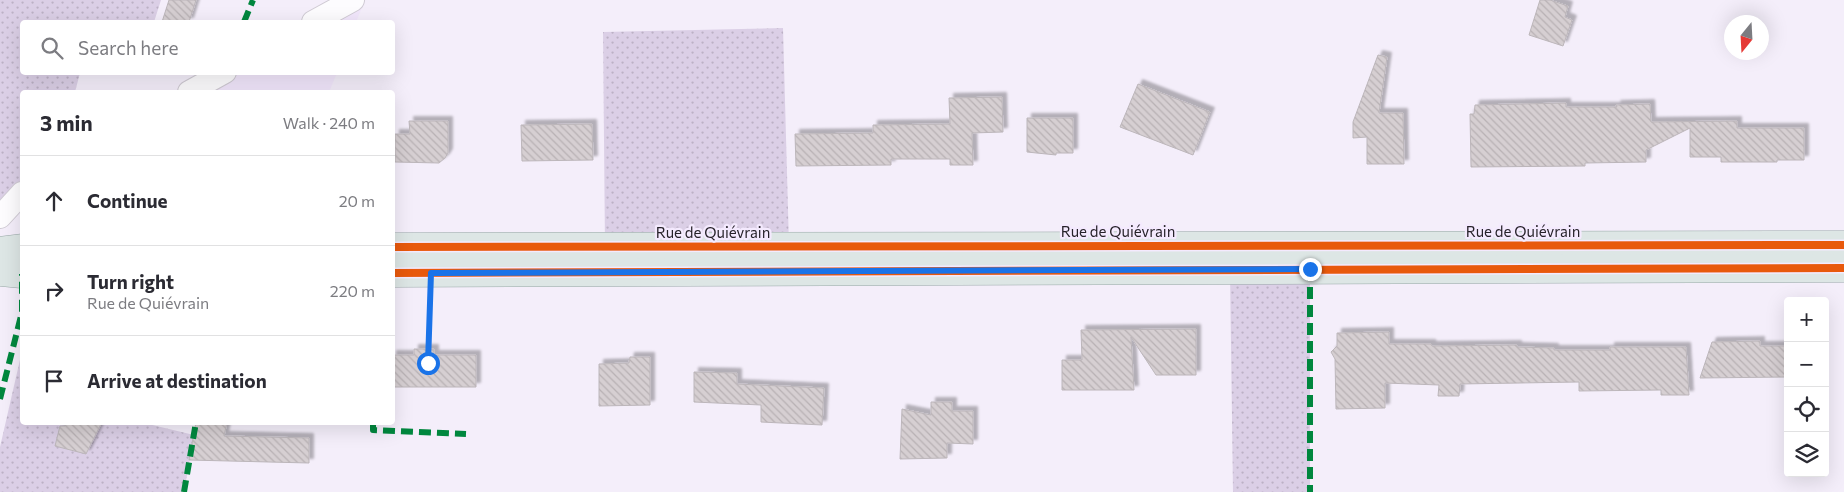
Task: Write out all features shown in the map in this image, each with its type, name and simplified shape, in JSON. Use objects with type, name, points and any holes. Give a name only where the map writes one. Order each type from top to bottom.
[{"type":"main road","name":"Rue de Quiévrain","points":[[395,247],[1844,245]]},
{"type":"main road","points":[[0,251],[20,248]]},
{"type":"main road","points":[[395,273],[1844,268]]},
{"type":"main road","points":[[0,272],[20,274]]},
{"type":"street","points":[[318,20],[353,0]]},
{"type":"street","points":[[193,90],[220,75]]},
{"type":"street","points":[[0,217],[20,195]]},
{"type":"path","points":[[428,363],[431,273]]},
{"type":"shaded area","points":[[0,0],[161,0],[155,20],[20,20],[20,75],[79,75],[76,90],[20,90],[20,195],[0,217]]},
{"type":"shaded area","points":[[353,0],[365,0],[357,20],[317,20]]},
{"type":"shaded area","points":[[783,28],[789,246],[605,247],[603,32]]},
{"type":"shaded area","points":[[221,75],[336,75],[330,90],[193,90]]},
{"type":"shaded area","points":[[1310,269],[1310,492],[1233,492],[1230,270]]},
{"type":"shaded area","points":[[20,360],[20,425],[152,425],[194,435],[184,492],[0,492],[0,447]]},
{"type":"building","points":[[169,0],[196,0],[190,20],[163,20]]},
{"type":"building","points":[[1540,0],[1550,0],[1568,6],[1565,17],[1572,20],[1563,46],[1529,35]]},
{"type":"building","points":[[1378,55],[1387,57],[1379,113],[1403,113],[1404,164],[1367,164],[1367,137],[1353,138],[1353,122]]},
{"type":"building","points":[[1138,84],[1210,112],[1193,155],[1120,127]]},
{"type":"building","points":[[1002,97],[1003,132],[972,133],[973,165],[950,165],[950,159],[891,159],[891,165],[796,166],[795,134],[873,133],[873,125],[950,124],[949,98]]},
{"type":"building","points":[[1566,103],[1566,107],[1617,107],[1616,105],[1650,104],[1651,122],[1737,121],[1737,128],[1804,128],[1804,160],[1721,162],[1721,157],[1690,157],[1690,128],[1646,150],[1646,162],[1585,163],[1585,166],[1471,167],[1470,114],[1474,114],[1475,105]]},
{"type":"building","points":[[1027,118],[1073,118],[1073,153],[1056,153],[1056,155],[1027,152]]},
{"type":"building","points":[[409,121],[448,121],[448,153],[445,158],[439,163],[395,162],[395,134],[410,134]]},
{"type":"building","points":[[592,124],[593,160],[522,161],[521,125]]},
{"type":"building","points":[[1196,329],[1196,375],[1156,375],[1131,337],[1134,390],[1062,390],[1062,360],[1082,360],[1081,330]]},
{"type":"building","points":[[1389,332],[1389,344],[1431,344],[1432,346],[1517,345],[1517,347],[1554,348],[1554,350],[1610,350],[1610,347],[1686,347],[1689,395],[1661,395],[1661,390],[1579,391],[1579,382],[1460,384],[1459,396],[1438,396],[1439,385],[1385,383],[1385,408],[1336,409],[1335,359],[1331,352],[1337,346],[1337,333]]},
{"type":"building","points":[[1760,341],[1760,346],[1784,346],[1784,377],[1700,378],[1712,342]]},
{"type":"building","points":[[414,349],[434,349],[434,355],[476,355],[476,387],[395,387],[395,355],[414,355]]},
{"type":"building","points":[[630,357],[650,357],[650,405],[599,406],[599,364],[629,363]]},
{"type":"building","points":[[694,372],[737,373],[737,384],[824,388],[822,425],[761,422],[761,405],[694,402]]},
{"type":"building","points":[[931,402],[952,402],[952,411],[973,411],[973,444],[947,443],[947,458],[900,459],[902,409],[931,415]]},
{"type":"building","points":[[100,425],[86,454],[55,446],[60,426]]},
{"type":"building","points":[[195,425],[226,425],[224,436],[309,438],[309,463],[189,460]]},
{"type":"marked path","points":[[245,20],[253,0]]},
{"type":"marked path","points":[[1310,269],[1310,492]]},
{"type":"marked path","points":[[0,399],[20,320]]},
{"type":"marked path","points":[[184,492],[195,425]]},
{"type":"marked path","points":[[373,425],[373,430],[466,434]]},
{"type":"cycle path","points":[[395,247],[1844,245]]},
{"type":"cycle path","points":[[395,273],[1844,268]]},
{"type":"route","points":[[428,363],[431,273],[1310,269]]}]
